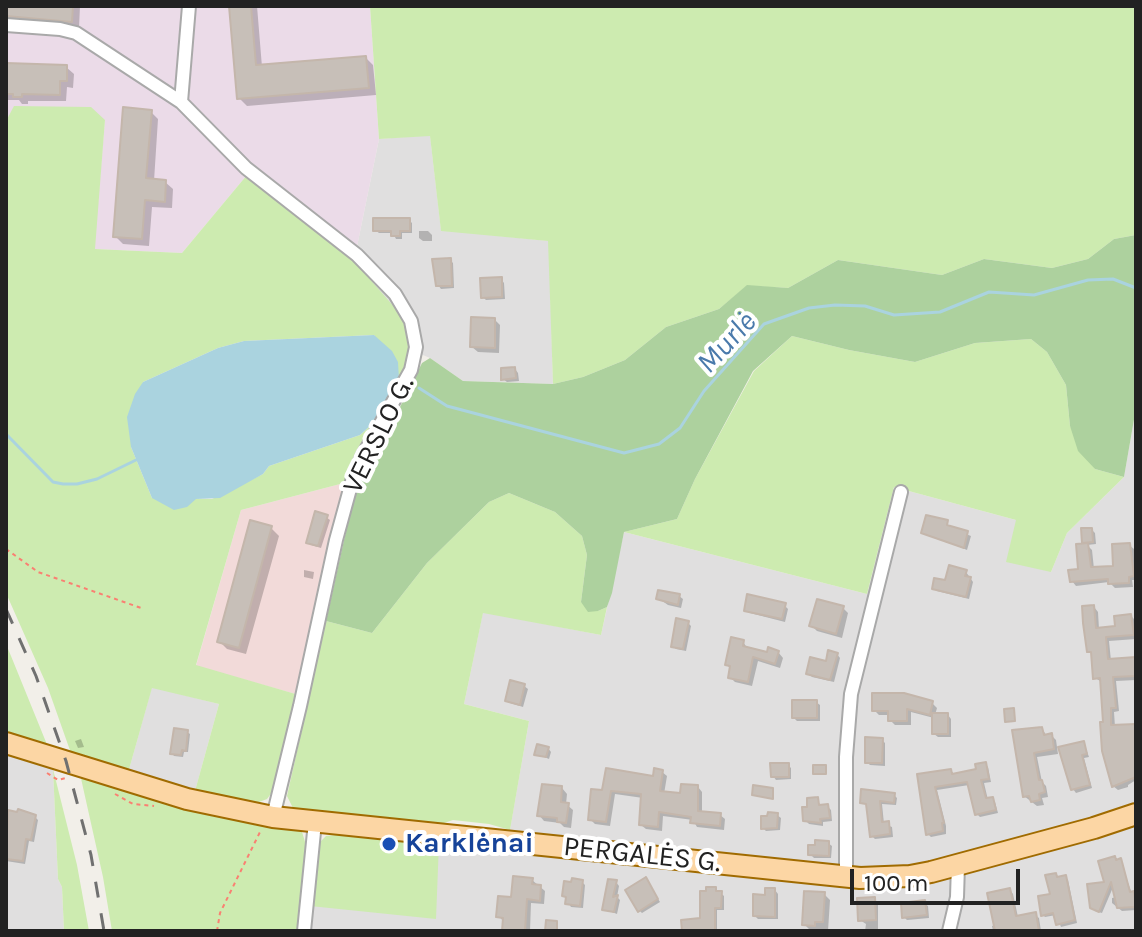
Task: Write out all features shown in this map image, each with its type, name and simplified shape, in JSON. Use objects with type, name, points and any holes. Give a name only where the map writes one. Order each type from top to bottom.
[{"type":"main road","name":"PERGALĖS G.","points":[[6,743],[187,799],[273,817],[846,876],[910,876],[1136,814]]},
{"type":"street","points":[[181,102],[189,6]]},
{"type":"street","name":"VERSLO G.","points":[[6,25],[76,33],[181,102],[246,168],[357,255],[399,301],[411,321],[415,340],[414,359],[404,386],[353,478],[273,817]]},
{"type":"street","points":[[846,876],[846,757],[851,694],[901,492]]},
{"type":"street","points":[[304,931],[315,822]]},
{"type":"street","points":[[949,931],[957,897],[958,865]]},
{"type":"path","points":[[6,549],[38,572],[144,609]]},
{"type":"path","points":[[217,931],[220,913],[259,832],[273,817]]},
{"type":"shaded area","points":[[6,6],[370,6],[379,139],[354,261],[247,175],[182,253],[94,249],[105,120],[15,106],[6,121]]},
{"type":"shaded area","points":[[430,135],[441,230],[549,241],[553,384],[463,381],[430,358],[411,350],[354,261],[379,139]]},
{"type":"shaded area","points":[[1136,408],[1136,807],[946,863],[860,871],[509,835],[529,721],[464,704],[483,612],[601,635],[624,532],[867,594],[894,487],[1016,520],[1051,572],[1067,533],[1124,477]]},
{"type":"shaded area","points":[[344,483],[299,695],[196,666],[241,510]]},
{"type":"shaded area","points":[[152,687],[219,704],[195,791],[128,773]]},
{"type":"shaded area","points":[[6,752],[53,769],[58,879],[62,887],[64,931],[6,931]]},
{"type":"shaded area","points":[[1136,820],[1136,931],[308,931],[310,906],[439,843],[844,882]]},
{"type":"green space","points":[[370,6],[1136,6],[1136,235],[1114,239],[1088,259],[1052,268],[984,259],[942,275],[838,260],[788,288],[747,286],[719,309],[666,327],[625,360],[583,377],[553,384],[548,241],[441,231],[430,136],[379,139]]},
{"type":"green space","points":[[14,106],[91,107],[105,120],[95,249],[182,253],[247,175],[354,261],[396,309],[407,328],[410,362],[344,483],[241,510],[196,665],[299,695],[276,787],[267,799],[251,805],[195,791],[219,704],[152,688],[128,773],[72,756],[48,688],[6,593],[6,121]],"holes":[[[374,335],[399,379],[371,425],[360,435],[269,466],[263,474],[212,499],[152,498],[131,447],[143,382],[218,348],[244,341]]]},
{"type":"green space","points":[[1136,235],[1136,408],[1124,477],[1095,469],[1078,451],[1070,426],[1066,385],[1047,352],[1031,339],[975,343],[915,362],[792,336],[753,371],[677,519],[624,532],[607,607],[588,612],[581,602],[587,555],[582,536],[555,512],[509,493],[489,502],[427,563],[372,633],[326,621],[352,504],[365,465],[422,363],[430,358],[463,381],[553,384],[583,377],[625,360],[666,327],[719,309],[747,285],[788,288],[838,260],[942,275],[984,259],[1052,268],[1088,259],[1114,239]]},
{"type":"green space","points":[[792,336],[915,362],[975,343],[1031,339],[1047,352],[1066,385],[1070,426],[1095,469],[1124,477],[1067,533],[1051,572],[1006,562],[1016,520],[894,487],[867,594],[624,532],[677,519],[695,479],[754,371]]},
{"type":"green space","points":[[509,493],[555,512],[582,536],[587,555],[581,602],[598,611],[607,607],[601,635],[483,613],[464,704],[529,721],[510,830],[453,820],[441,824],[298,811],[293,808],[287,796],[326,621],[372,633],[427,563],[489,502]]},
{"type":"green space","points":[[6,644],[11,656],[48,747],[6,734]]},
{"type":"green space","points":[[53,769],[77,865],[89,931],[64,931],[62,887],[58,879]]},
{"type":"green space","points":[[80,774],[302,832],[307,848],[299,931],[112,931]]},
{"type":"green space","points":[[344,834],[439,843],[436,919],[310,906],[319,843],[326,836]]},
{"type":"water","points":[[374,335],[392,351],[398,362],[399,379],[371,425],[360,435],[269,466],[263,474],[220,498],[196,499],[187,507],[174,510],[152,498],[131,447],[127,417],[143,382],[218,348],[244,341]]},
{"type":"building","points":[[6,6],[73,6],[72,22],[6,16]]},
{"type":"building","points":[[229,6],[251,6],[256,65],[366,56],[369,88],[237,99]]},
{"type":"building","points":[[6,63],[67,65],[67,81],[60,81],[60,95],[22,94],[22,97],[13,97],[13,94],[6,94]]},
{"type":"building","points":[[123,107],[152,110],[146,178],[166,180],[165,202],[145,200],[142,239],[113,237]]},
{"type":"building","points":[[373,218],[410,218],[410,231],[400,231],[400,236],[391,236],[391,231],[373,231]]},
{"type":"building","points":[[451,258],[452,286],[436,286],[432,259]]},
{"type":"building","points":[[502,277],[502,297],[481,298],[480,278]]},
{"type":"building","points":[[471,317],[495,318],[495,348],[470,347]]},
{"type":"building","points":[[515,367],[516,378],[501,380],[501,368]]},
{"type":"building","points":[[315,511],[328,515],[318,546],[306,543]]},
{"type":"building","points":[[926,515],[948,520],[947,525],[968,531],[964,548],[921,533]]},
{"type":"building","points":[[250,520],[272,526],[239,648],[217,642]]},
{"type":"building","points":[[1081,528],[1092,528],[1093,542],[1082,543]]},
{"type":"building","points":[[1088,543],[1091,567],[1113,566],[1112,544],[1130,543],[1134,576],[1129,577],[1129,583],[1108,584],[1108,579],[1070,582],[1068,570],[1078,569],[1076,544]]},
{"type":"building","points":[[949,565],[967,570],[965,576],[971,577],[966,597],[932,589],[934,578],[945,580]]},
{"type":"building","points":[[658,590],[680,594],[678,605],[656,599]]},
{"type":"building","points":[[747,594],[786,603],[782,619],[744,611]]},
{"type":"building","points":[[817,599],[844,606],[836,634],[809,626]]},
{"type":"building","points":[[1094,605],[1096,628],[1115,626],[1114,616],[1131,614],[1134,635],[1106,637],[1108,659],[1136,657],[1136,676],[1113,677],[1116,708],[1111,708],[1111,725],[1136,724],[1136,777],[1112,787],[1102,751],[1100,678],[1093,679],[1091,652],[1087,652],[1083,623],[1082,606]]},
{"type":"building","points":[[676,618],[689,621],[683,649],[671,647]]},
{"type":"building","points":[[731,637],[744,640],[743,646],[767,652],[768,647],[779,651],[775,664],[753,657],[748,682],[728,678],[730,666],[725,665]]},
{"type":"building","points":[[828,650],[838,653],[830,680],[806,674],[810,657],[826,661]]},
{"type":"building","points":[[510,680],[525,684],[520,705],[505,701]]},
{"type":"building","points":[[872,693],[904,693],[933,701],[930,715],[907,709],[907,721],[888,721],[888,711],[872,711]]},
{"type":"building","points":[[792,700],[817,700],[817,718],[792,718]]},
{"type":"building","points":[[1014,708],[1015,721],[1005,722],[1004,709]]},
{"type":"building","points":[[932,713],[948,713],[948,734],[932,734]]},
{"type":"building","points":[[1042,727],[1044,735],[1052,733],[1054,749],[1034,753],[1039,780],[1042,780],[1045,792],[1039,794],[1040,800],[1031,802],[1029,796],[1023,797],[1012,730]]},
{"type":"building","points":[[174,728],[188,730],[186,751],[182,750],[181,755],[170,754]]},
{"type":"building","points":[[865,737],[883,738],[882,763],[865,763]]},
{"type":"building","points":[[1084,741],[1087,754],[1082,755],[1090,785],[1071,790],[1058,747]]},
{"type":"building","points":[[537,744],[549,747],[546,757],[534,755]]},
{"type":"building","points":[[986,762],[989,779],[981,780],[986,798],[993,797],[996,810],[975,815],[967,782],[935,787],[944,823],[943,831],[926,835],[917,774],[951,769],[952,774],[976,769],[975,764]]},
{"type":"building","points":[[770,763],[789,763],[789,777],[771,777]]},
{"type":"building","points":[[813,765],[826,765],[826,774],[813,774]]},
{"type":"building","points":[[606,768],[653,776],[654,768],[663,770],[660,791],[680,793],[681,784],[698,785],[698,811],[721,813],[720,826],[690,823],[691,817],[659,812],[658,827],[639,825],[641,794],[611,791],[606,822],[588,820],[591,789],[602,790]]},
{"type":"building","points":[[542,784],[562,786],[561,802],[569,803],[566,823],[557,822],[557,818],[537,816]]},
{"type":"building","points":[[753,785],[773,788],[773,799],[752,795]]},
{"type":"building","points":[[861,789],[895,793],[894,803],[880,801],[882,822],[889,821],[890,834],[870,837],[866,804],[860,803]]},
{"type":"building","points":[[818,797],[819,805],[828,804],[830,818],[820,819],[821,823],[803,821],[802,807],[807,807],[807,798]]},
{"type":"building","points":[[18,809],[36,815],[31,840],[26,839],[23,861],[6,859],[8,810],[17,812]]},
{"type":"building","points":[[768,812],[778,813],[777,828],[761,829],[761,816],[767,816]]},
{"type":"building","points":[[815,840],[829,841],[829,856],[808,855],[808,845],[815,845]]},
{"type":"building","points":[[1115,856],[1116,860],[1121,858],[1130,892],[1134,891],[1136,907],[1117,908],[1111,882],[1099,912],[1090,908],[1087,884],[1104,882],[1098,861]]},
{"type":"building","points":[[1056,873],[1057,877],[1066,875],[1075,920],[1056,925],[1053,913],[1041,916],[1038,896],[1050,894],[1045,875]]},
{"type":"building","points":[[513,876],[533,878],[532,884],[541,885],[540,901],[527,899],[525,931],[502,931],[503,918],[496,917],[498,896],[511,897]]},
{"type":"building","points":[[646,877],[658,899],[638,912],[625,890]]},
{"type":"building","points":[[572,878],[583,880],[580,906],[565,904],[566,897],[562,896],[564,881],[571,882]]},
{"type":"building","points":[[608,879],[617,880],[614,912],[602,910]]},
{"type":"building","points":[[706,887],[716,887],[716,891],[722,891],[721,908],[715,908],[715,931],[682,931],[681,920],[700,918],[700,891],[706,891]]},
{"type":"building","points":[[765,888],[775,888],[775,917],[753,916],[753,894],[765,895]]},
{"type":"building","points":[[1010,888],[1016,916],[1036,912],[1039,931],[995,931],[987,893]]},
{"type":"building","points":[[804,891],[825,892],[823,922],[815,922],[815,926],[802,925]]},
{"type":"building","points":[[875,897],[876,920],[858,921],[857,898]]},
{"type":"building","points":[[925,900],[927,915],[902,918],[901,903]]},
{"type":"building","points":[[546,920],[557,921],[557,931],[545,931]]},
{"type":"waterway","name":"Murlė","points":[[419,388],[447,406],[624,453],[659,444],[680,428],[704,391],[764,324],[809,308],[865,306],[894,315],[940,312],[989,292],[1034,295],[1088,280],[1113,279],[1136,288]]},
{"type":"waterway","name":"Murlė","points":[[6,434],[53,482],[77,484],[97,479],[136,460]]},
{"type":"railway","points":[[6,609],[36,676],[66,761],[91,855],[104,931]]},
{"type":"place","name":"Karklėnai","points":[[389,844]]}]
